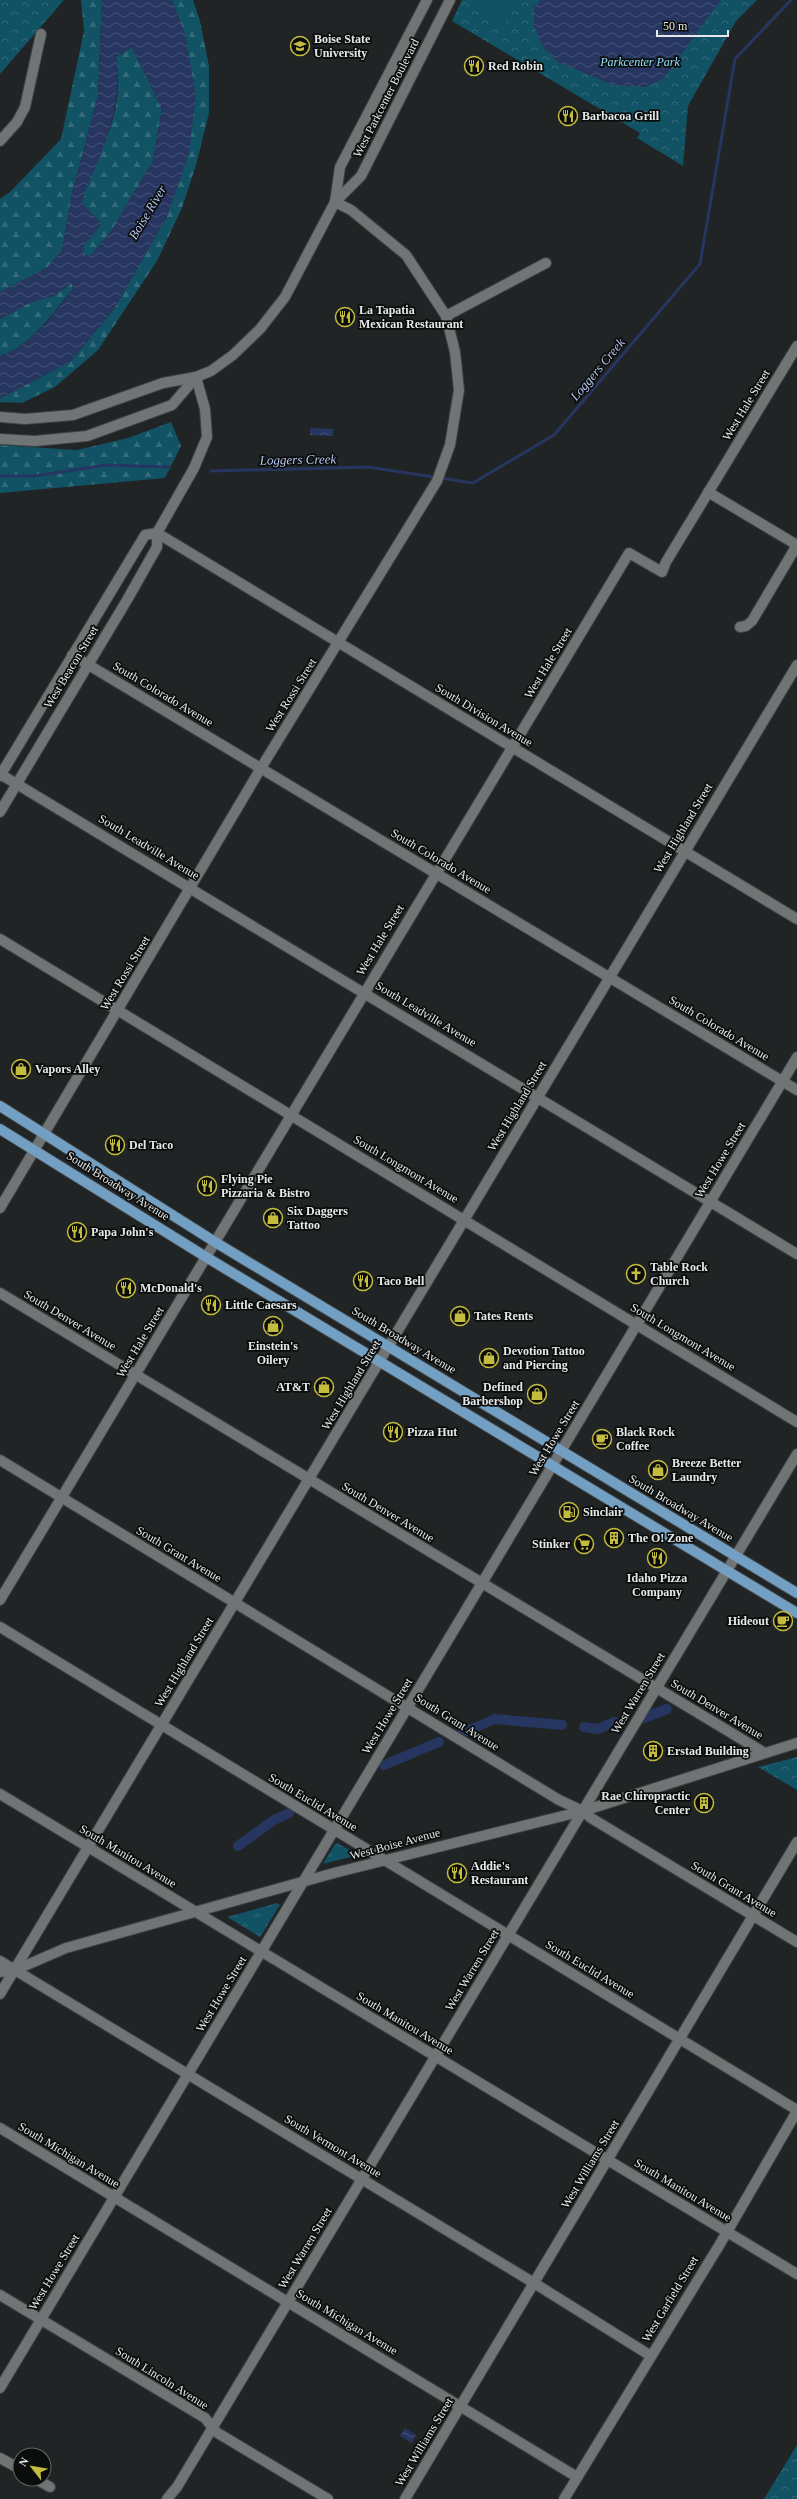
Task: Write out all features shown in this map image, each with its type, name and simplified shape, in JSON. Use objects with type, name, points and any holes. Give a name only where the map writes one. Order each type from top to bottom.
[{"type":"main road","name":"South Broadway Avenue","points":[[0,1106],[215,1242],[797,1593]]},
{"type":"main road","name":"South Broadway Avenue","points":[[0,1128],[206,1257],[797,1613]]},
{"type":"street","name":"West Parkcenter Boulevard","points":[[335,202],[340,167],[427,0]]},
{"type":"street","name":"West Parkcenter Boulevard","points":[[5,418],[73,415],[163,383],[196,377],[211,371],[233,355],[260,329],[285,297],[335,202],[361,176],[450,0]]},
{"type":"street","points":[[0,141],[17,122],[25,107],[41,34]]},
{"type":"street","name":"West Rossi Street","points":[[0,1208],[192,888],[261,768],[431,491],[444,460],[456,414],[459,390],[455,352],[446,316],[406,255],[351,210],[335,202]]},
{"type":"street","points":[[446,316],[546,263]]},
{"type":"street","name":"West Hale Street","points":[[0,1600],[629,553],[662,572],[666,562],[797,346]]},
{"type":"street","name":"West Parkcenter Boulevard","points":[[0,439],[14,441],[87,436],[172,405],[196,377]]},
{"type":"street","name":"West Beacon Street","points":[[0,812],[157,547],[157,533],[194,468],[206,437],[205,409],[196,377]]},
{"type":"street","points":[[708,492],[797,545],[752,621],[746,626],[740,627]]},
{"type":"street","name":"West Beacon Street","points":[[0,775],[145,535],[157,533]]},
{"type":"street","name":"South Division Avenue","points":[[157,533],[797,919]]},
{"type":"street","name":"South Colorado Avenue","points":[[72,655],[797,1090]]},
{"type":"street","name":"West Highland Street","points":[[0,1994],[797,665]]},
{"type":"street","name":"South Leadville Avenue","points":[[0,775],[192,888],[538,1097],[547,1105],[797,1254]]},
{"type":"street","name":"South Longmont Avenue","points":[[0,940],[797,1422]]},
{"type":"street","name":"West Howe Street","points":[[0,2388],[797,1057]]},
{"type":"street","name":"South Denver Avenue","points":[[0,1293],[764,1752]]},
{"type":"street","name":"West Warren Street","points":[[167,2499],[288,2302],[797,1454]]},
{"type":"street","name":"South Grant Avenue","points":[[0,1460],[408,1707],[558,1800],[583,1811],[591,1818],[797,1942]]},
{"type":"street","name":"South Euclid Avenue","points":[[0,1627],[680,2038],[797,2111]]},
{"type":"street","name":"West Boise Avenue","points":[[0,1972],[15,1970],[66,1948],[195,1911],[304,1881],[583,1811],[764,1752],[797,1743]]},
{"type":"street","name":"South Manitou Avenue","points":[[0,1794],[797,2274]]},
{"type":"street","name":"West Williams Street","points":[[405,2499],[797,1842]]},
{"type":"street","name":"South Vermont Avenue","points":[[0,1961],[534,2282],[651,2356]]},
{"type":"street","name":"West Garfield Street","points":[[564,2499],[727,2232],[797,2111]]},
{"type":"street","name":"South Michigan Avenue","points":[[0,2128],[461,2405],[577,2477]]},
{"type":"street","name":"South Lincoln Avenue","points":[[0,2295],[205,2418],[216,2432],[328,2499]]},
{"type":"street","points":[[0,2458],[12,2465]]},
{"type":"green space","points":[[0,0],[64,0],[0,74]]},
{"type":"green space","points":[[81,0],[102,0],[98,96],[73,189],[62,250],[47,268],[0,292],[0,199],[10,192],[61,139],[84,31]]},
{"type":"green space","points":[[172,0],[193,0],[200,21],[209,66],[209,113],[196,165],[182,208],[157,261],[98,350],[55,387],[22,403],[0,402],[0,398],[70,362],[114,309],[167,216],[185,35]]},
{"type":"green space","name":"Parkcenter Park","points":[[462,0],[757,0],[736,21],[688,106],[683,166],[637,138],[640,133],[452,21]]},
{"type":"green space","points":[[477,0],[504,0],[514,6],[504,26],[472,8]]},
{"type":"green space","points":[[132,47],[162,109],[153,161],[110,233],[91,255],[83,256],[80,213],[82,201],[88,182],[109,132],[114,115],[118,78],[116,57]]},
{"type":"green space","points":[[72,283],[73,289],[41,328],[22,345],[0,356],[0,319],[31,302],[53,296]]},
{"type":"green space","points":[[171,422],[181,446],[165,478],[0,493],[0,445],[77,450],[128,438]]},
{"type":"green space","points":[[797,1757],[797,1790],[758,1767]]},
{"type":"green space","points":[[337,1843],[358,1855],[323,1864],[335,1844]]},
{"type":"green space","points":[[277,1903],[280,1905],[260,1937],[227,1917]]},
{"type":"green space","points":[[797,2445],[797,2499],[764,2499]]},
{"type":"water","name":"Boise River","points":[[102,0],[172,0],[185,35],[196,95],[189,154],[167,216],[114,309],[70,362],[0,398],[0,356],[12,351],[32,337],[50,319],[73,289],[72,283],[53,296],[31,302],[0,319],[0,292],[47,268],[62,250],[73,189],[98,96]],"holes":[[[132,47],[162,109],[153,161],[110,233],[91,255],[83,256],[84,245],[102,224],[81,202],[109,131],[117,95],[118,76],[116,57]]]},
{"type":"water","points":[[541,0],[721,0],[663,79],[645,87],[613,85],[558,62],[543,47],[534,26],[534,7]]},
{"type":"water","points":[[310,428],[333,429],[333,436],[310,435]]},
{"type":"water","points":[[405,2428],[416,2435],[412,2443],[400,2436]]},
{"type":"waterway","name":"Loggers Creek","points":[[211,471],[368,467],[473,483],[554,435],[700,264],[735,59],[791,0]]},
{"type":"waterway","name":"Loggers Creek","points":[[0,476],[35,476],[106,465],[170,467]]},
{"type":"waterway","points":[[644,1718],[667,1709]]},
{"type":"waterway","points":[[462,1733],[495,1719],[562,1725]]},
{"type":"waterway","points":[[584,1727],[598,1729],[614,1722]]},
{"type":"waterway","points":[[384,1765],[439,1742]]},
{"type":"waterway","points":[[238,1846],[274,1820],[289,1813]]},
{"type":"place","name":"Boise State University","points":[[300,46]]},
{"type":"place","name":"Red Robin","points":[[474,66]]},
{"type":"place","name":"Barbacoa Grill","points":[[568,116]]},
{"type":"place","name":"La Tapatia Mexican Restaurant","points":[[345,317]]},
{"type":"place","name":"Vapors Alley","points":[[21,1069]]},
{"type":"place","name":"Del Taco","points":[[115,1145]]},
{"type":"place","name":"Flying Pie Pizzaria & Bistro","points":[[207,1186]]},
{"type":"place","name":"Six Daggers Tattoo","points":[[273,1218]]},
{"type":"place","name":"Papa John's","points":[[77,1232]]},
{"type":"place","name":"Table Rock Church","points":[[636,1274]]},
{"type":"place","name":"Taco Bell","points":[[363,1281]]},
{"type":"place","name":"McDonald's","points":[[126,1288]]},
{"type":"place","name":"Little Caesars","points":[[211,1305]]},
{"type":"place","name":"Tates Rents","points":[[460,1316]]},
{"type":"place","name":"Einstein's Oilery","points":[[273,1326]]},
{"type":"place","name":"Devotion Tattoo and Piercing","points":[[489,1358]]},
{"type":"place","name":"AT&T","points":[[324,1387]]},
{"type":"place","name":"Defined Barbershop","points":[[537,1394]]},
{"type":"place","name":"Pizza Hut","points":[[393,1432]]},
{"type":"place","name":"Black Rock Coffee","points":[[602,1439]]},
{"type":"place","name":"Breeze Better Laundry","points":[[658,1470]]},
{"type":"place","name":"Sinclair","points":[[569,1512]]},
{"type":"place","name":"The O! Zone","points":[[614,1538]]},
{"type":"place","name":"Stinker","points":[[584,1544]]},
{"type":"place","name":"Idaho Pizza Company","points":[[657,1558]]},
{"type":"place","name":"Hideout","points":[[783,1621]]},
{"type":"place","name":"Erstad Building","points":[[653,1751]]},
{"type":"place","name":"Rae Chiropractic Center","points":[[704,1803]]},
{"type":"place","name":"Addie's Restaurant","points":[[457,1873]]}]
